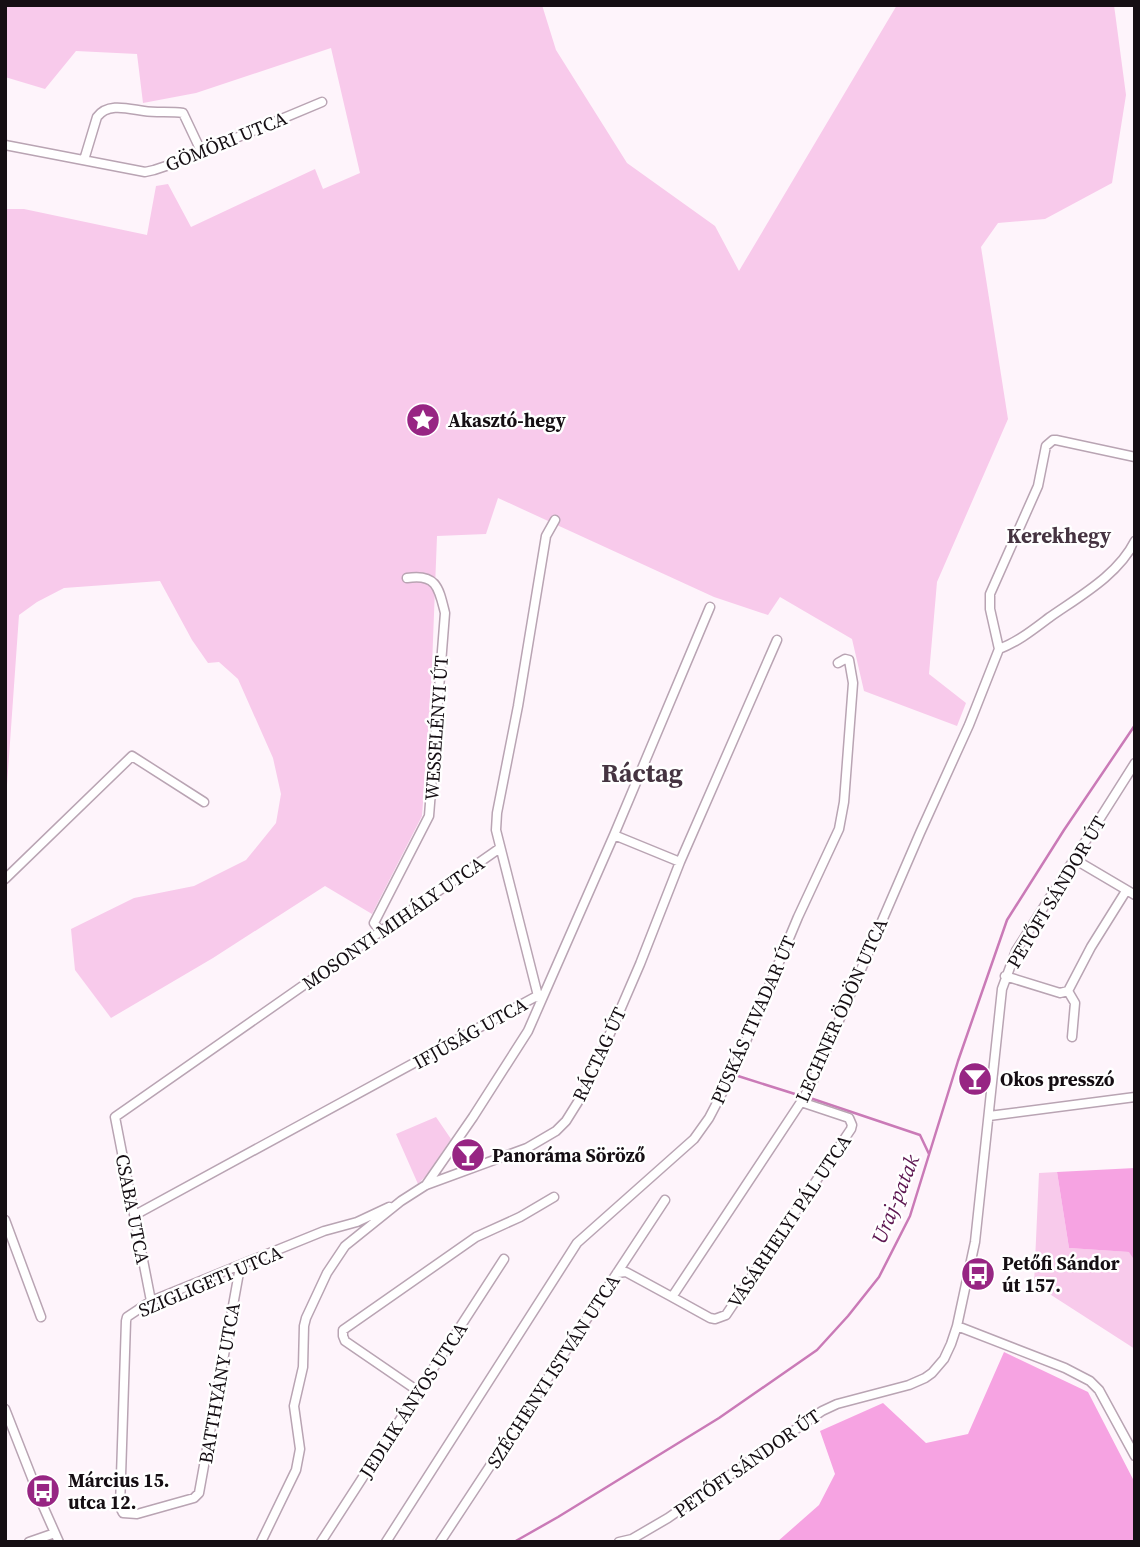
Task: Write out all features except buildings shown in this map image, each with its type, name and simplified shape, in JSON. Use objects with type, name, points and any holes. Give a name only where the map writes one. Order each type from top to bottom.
[{"type":"street","name":"GÖMÖRI UTCA","points":[[5,145],[145,172],[181,161],[322,102]]},
{"type":"street","points":[[84,160],[97,117],[101,112],[115,108],[183,113],[201,151]]},
{"type":"street","points":[[1135,457],[1056,440],[1046,446],[1038,486],[990,594],[990,609],[999,649],[1019,639],[1096,585],[1119,563],[1135,541]]},
{"type":"street","name":"MOSONYI MIHÁLY UTCA","points":[[115,1117],[500,848],[496,830],[497,813],[546,536],[555,520]]},
{"type":"street","name":"WESSELÉNYI ÚT","points":[[380,931],[374,923],[429,816],[445,613],[439,588],[428,579],[418,576],[407,578]]},
{"type":"street","name":"IFJÚSÁG UTCA","points":[[135,1215],[535,997],[542,999],[710,607]]},
{"type":"street","name":"RÁCTAG ÚT","points":[[426,1185],[527,1148],[556,1131],[566,1121],[586,1089],[680,862],[777,640]]},
{"type":"street","name":"LECHNER ÖDÖN UTCA","points":[[671,1297],[812,1083],[969,724],[999,649]]},
{"type":"street","name":"PUSKÁS TIVADAR ÚT","points":[[386,1542],[577,1243],[694,1139],[709,1118],[733,1072],[840,825],[853,683],[849,660],[838,663]]},
{"type":"street","points":[[5,878],[132,756],[204,802]]},
{"type":"street","name":"PETŐFI SÁNDOR ÚT","points":[[619,1542],[632,1539],[653,1527],[822,1411],[837,1404],[909,1385],[932,1373],[944,1359],[957,1326],[975,1242],[997,1026],[1006,976],[1016,951],[1135,763]]},
{"type":"street","points":[[614,835],[680,862]]},
{"type":"street","points":[[261,1542],[296,1470],[300,1449],[294,1406],[303,1367],[306,1318],[327,1273],[341,1250],[401,1201],[426,1185],[527,1031],[542,999],[537,992],[500,848]]},
{"type":"street","points":[[1074,859],[1135,895]]},
{"type":"street","points":[[1006,976],[1060,993],[1068,991],[1091,947],[1126,891]]},
{"type":"street","points":[[1068,991],[1075,1003],[1072,1037]]},
{"type":"street","points":[[989,1116],[1135,1097]]},
{"type":"street","name":"VÁSÁRHELYI PÁL UTCA","points":[[671,1297],[710,1318],[726,1315],[851,1129],[849,1118],[801,1102]]},
{"type":"street","name":"CSABA UTCA","points":[[115,1117],[151,1301]]},
{"type":"street","points":[[418,1391],[345,1341],[343,1330],[476,1237],[520,1217],[554,1197]]},
{"type":"street","name":"SZÉCHENYI ISTVÁN UTCA","points":[[440,1542],[665,1200]]},
{"type":"street","name":"SZIGLIGETI UTCA","points":[[127,1514],[120,1511],[120,1507],[126,1321],[132,1313],[151,1301],[324,1231],[356,1222],[401,1201]]},
{"type":"street","points":[[5,1220],[41,1317]]},
{"type":"street","name":"JEDLIK ÁNYOS UTCA","points":[[321,1542],[504,1259]]},
{"type":"street","name":"BATTHYÁNY UTCA","points":[[127,1514],[137,1514],[194,1498],[201,1486],[240,1267]]},
{"type":"street","points":[[617,1273],[626,1272],[671,1297]]},
{"type":"street","points":[[957,1326],[1065,1368],[1090,1381],[1099,1390],[1135,1456]]},
{"type":"street","points":[[5,1409],[59,1542]]},
{"type":"street","points":[[29,1542],[55,1533]]},
{"type":"shaded area","points":[[5,5],[542,5],[556,50],[627,163],[715,226],[739,271],[897,5],[1114,5],[1126,95],[1112,183],[1045,219],[998,223],[981,247],[1008,419],[937,582],[929,674],[966,703],[957,726],[864,691],[852,639],[780,597],[768,615],[714,597],[498,498],[486,534],[437,536],[431,692],[422,816],[372,914],[325,886],[213,958],[111,1018],[75,970],[71,929],[134,898],[194,886],[246,860],[276,823],[281,794],[273,758],[238,679],[219,662],[208,663],[192,640],[160,581],[64,588],[19,615],[5,787],[5,209],[24,209],[147,235],[156,186],[168,184],[191,227],[315,169],[323,189],[360,173],[331,48],[196,93],[143,103],[137,54],[76,51],[45,89],[5,77]]},
{"type":"shaded area","points":[[436,1117],[451,1139],[418,1184],[396,1134]]},
{"type":"shaded area","points":[[1135,1168],[1135,1261],[1129,1252],[1069,1248],[1057,1172]]},
{"type":"shaded area","points":[[1057,1172],[1069,1248],[1130,1252],[1135,1261],[1135,1349],[1034,1284],[1039,1173]]},
{"type":"shaded area","points":[[1004,1352],[1088,1392],[1135,1483],[1135,1542],[777,1542],[819,1505],[835,1474],[820,1431],[883,1403],[926,1443],[968,1434]]},
{"type":"waterway","name":"Uraj-patak","points":[[514,1542],[719,1418],[817,1350],[879,1277],[910,1216],[958,1061],[1007,920],[1135,725]]},
{"type":"waterway","points":[[738,1076],[795,1094]]},
{"type":"waterway","points":[[810,1098],[920,1135],[929,1154]]},
{"type":"place","name":"Akasztó-hegy","points":[[423,420]]},
{"type":"place","name":"Okos presszó","points":[[975,1079]]},
{"type":"place","name":"Panoráma Söröző","points":[[468,1155]]},
{"type":"place","name":"Petőfi Sándor út 157.","points":[[978,1274]]},
{"type":"place","name":"Március 15. utca 12.","points":[[43,1491]]},
{"type":"district","name":"Kerekhegy","points":[[1059,535]]},
{"type":"district","name":"Ráctag","points":[[642,773]]}]
